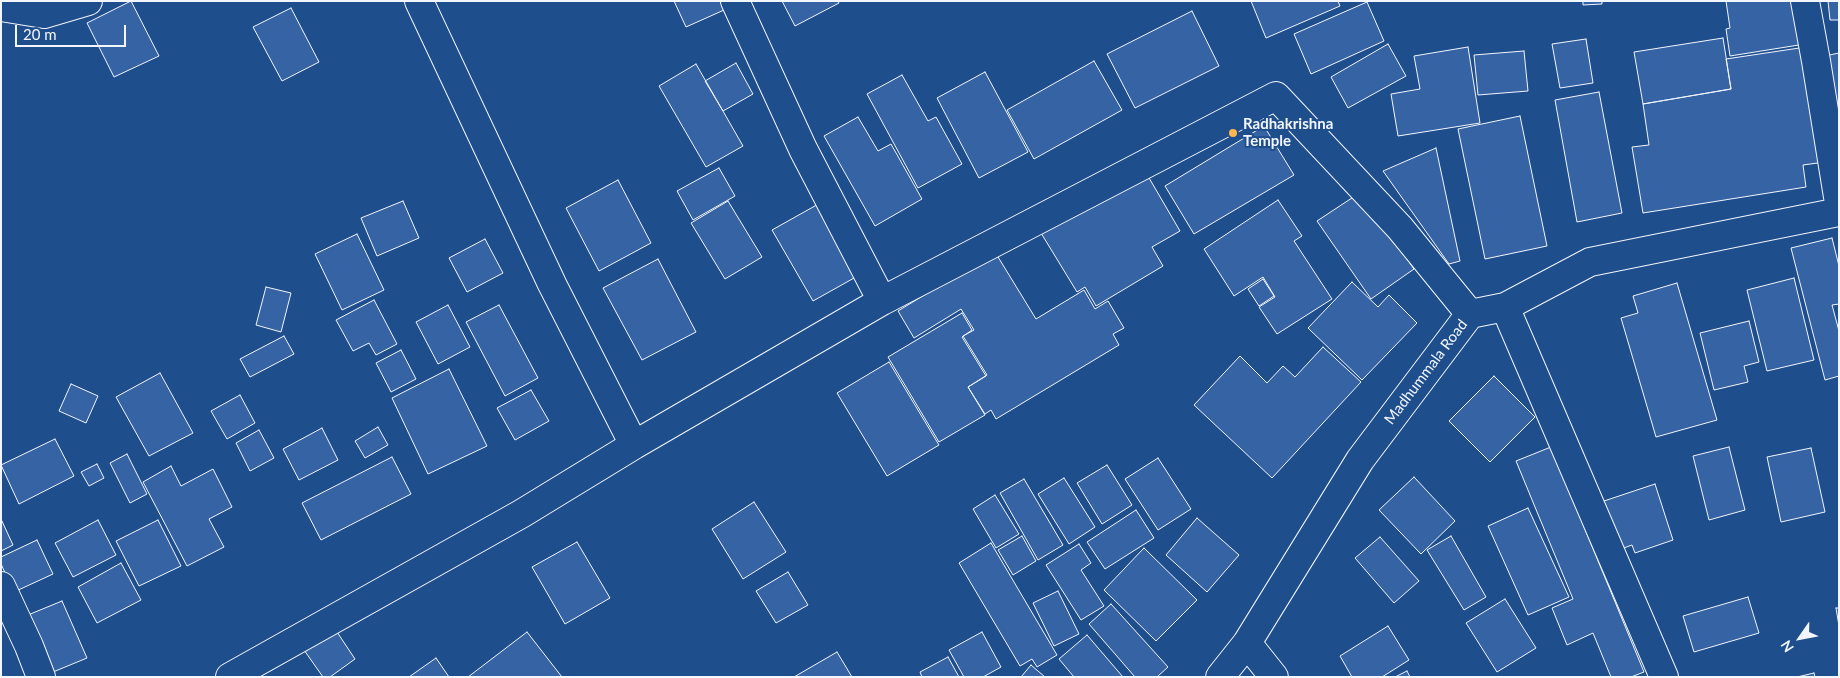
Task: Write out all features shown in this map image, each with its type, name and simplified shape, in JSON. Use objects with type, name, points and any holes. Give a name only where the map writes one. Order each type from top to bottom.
[{"type":"street","points":[[1,7],[44,14],[88,1]]},
{"type":"street","points":[[419,1],[552,284],[634,445]]},
{"type":"street","points":[[735,1],[803,149],[882,301]]},
{"type":"street","points":[[1805,1],[1839,204]]},
{"type":"street","points":[[230,677],[521,514],[634,445],[882,301],[1276,96],[1400,228],[1470,314]]},
{"type":"street","name":"Madhummala Road","points":[[1220,677],[1247,643],[1360,460],[1470,314],[1505,307],[1590,262],[1839,212]]},
{"type":"street","points":[[1505,307],[1664,677]]},
{"type":"street","points":[[1,586],[41,677]]},
{"type":"street","points":[[1247,643],[1274,677]]},
{"type":"building","points":[[131,1],[159,56],[114,77],[87,23]]},
{"type":"building","points":[[674,1],[720,1],[724,10],[686,27]]},
{"type":"building","points":[[782,1],[838,1],[839,3],[795,26]]},
{"type":"building","points":[[1251,1],[1338,1],[1340,6],[1266,38]]},
{"type":"building","points":[[1583,1],[1602,1],[1602,4],[1583,5]]},
{"type":"building","points":[[1726,1],[1799,1],[1805,44],[1730,56],[1726,29],[1730,28]]},
{"type":"building","points":[[1828,1],[1839,1],[1839,20],[1830,20]]},
{"type":"building","points":[[1367,2],[1384,41],[1311,74],[1294,34]]},
{"type":"building","points":[[291,8],[319,62],[282,81],[253,27]]},
{"type":"building","points":[[1192,11],[1219,66],[1135,108],[1107,54]]},
{"type":"building","points":[[1723,38],[1731,89],[1643,104],[1634,52]]},
{"type":"building","points":[[1586,39],[1593,83],[1560,88],[1552,44]]},
{"type":"building","points":[[1388,44],[1406,76],[1348,108],[1331,77]]},
{"type":"building","points":[[1468,47],[1480,123],[1398,136],[1391,94],[1420,89],[1414,56]]},
{"type":"building","points":[[1806,47],[1825,162],[1803,165],[1806,187],[1643,213],[1632,147],[1649,145],[1643,104],[1731,89],[1726,59]]},
{"type":"building","points":[[1524,51],[1528,91],[1478,95],[1474,55]]},
{"type":"building","points":[[1839,53],[1839,124],[1820,57]]},
{"type":"building","points":[[1094,61],[1122,110],[1034,159],[1007,110]]},
{"type":"building","points":[[736,63],[753,94],[723,111],[705,81]]},
{"type":"building","points":[[696,64],[743,146],[706,167],[659,86]]},
{"type":"building","points":[[985,72],[1028,152],[979,178],[937,98]]},
{"type":"building","points":[[902,75],[928,121],[936,117],[962,164],[918,188],[867,94]]},
{"type":"building","points":[[1599,92],[1622,213],[1577,222],[1555,100]]},
{"type":"building","points":[[1520,116],[1547,246],[1485,259],[1458,129]]},
{"type":"building","points":[[858,117],[878,151],[891,144],[922,199],[875,226],[824,136]]},
{"type":"building","points":[[1264,126],[1294,175],[1194,234],[1165,186]]},
{"type":"building","points":[[1436,148],[1460,261],[1449,264],[1383,171]]},
{"type":"building","points":[[719,168],[735,196],[693,220],[677,191]]},
{"type":"building","points":[[1145,171],[1180,231],[1152,247],[1163,266],[1096,306],[1085,287],[1077,292],[1041,233]]},
{"type":"building","points":[[618,180],[651,243],[599,271],[566,208]]},
{"type":"building","points":[[1361,192],[1414,269],[1371,299],[1317,221]]},
{"type":"building","points":[[1278,200],[1302,236],[1294,241],[1332,299],[1277,334],[1259,307],[1275,297],[1263,277],[1234,296],[1204,249]]},
{"type":"building","points":[[403,201],[419,238],[377,256],[361,218]]},
{"type":"building","points":[[728,201],[762,257],[725,279],[691,223]]},
{"type":"building","points":[[822,202],[863,273],[813,301],[772,230]]},
{"type":"building","points":[[357,234],[384,290],[342,310],[315,254]]},
{"type":"building","points":[[1832,238],[1839,266],[1839,304],[1832,305],[1839,331],[1839,376],[1825,380],[1791,248]]},
{"type":"building","points":[[485,239],[503,273],[467,292],[449,258]]},
{"type":"building","points":[[995,252],[1036,319],[1084,290],[1095,309],[1108,301],[1124,328],[1113,334],[1119,345],[996,419],[991,410],[985,414],[968,387],[987,375],[963,336],[974,330],[961,309],[914,338],[898,311]]},
{"type":"building","points":[[658,259],[696,332],[642,360],[603,288]]},
{"type":"building","points":[[1794,278],[1814,360],[1767,371],[1747,290]]},
{"type":"building","points":[[1263,279],[1274,296],[1259,306],[1248,289]]},
{"type":"building","points":[[1352,282],[1378,307],[1389,295],[1417,323],[1362,380],[1308,328]]},
{"type":"building","points":[[1677,283],[1717,420],[1656,437],[1621,318],[1638,313],[1633,296]]},
{"type":"building","points":[[266,287],[291,293],[281,332],[256,325]]},
{"type":"building","points":[[374,300],[397,344],[376,355],[369,343],[353,351],[336,320]]},
{"type":"building","points":[[448,305],[470,347],[438,364],[416,322]]},
{"type":"building","points":[[499,305],[538,378],[505,396],[466,322]]},
{"type":"building","points":[[962,313],[972,330],[962,337],[986,376],[968,387],[985,415],[939,442],[888,357]]},
{"type":"building","points":[[1749,321],[1759,362],[1744,366],[1748,382],[1714,390],[1700,333]]},
{"type":"building","points":[[284,336],[294,354],[250,377],[240,359]]},
{"type":"building","points":[[1323,347],[1361,382],[1272,478],[1194,405],[1240,356],[1267,383],[1283,366],[1295,377]]},
{"type":"building","points":[[401,350],[416,379],[391,392],[376,363]]},
{"type":"building","points":[[889,362],[939,445],[887,476],[837,393]]},
{"type":"building","points":[[449,369],[487,446],[428,474],[392,398]]},
{"type":"building","points":[[160,373],[193,433],[149,456],[116,397]]},
{"type":"building","points":[[1494,376],[1535,417],[1490,462],[1449,421]]},
{"type":"building","points":[[71,384],[98,396],[86,423],[59,411]]},
{"type":"building","points":[[531,390],[549,421],[515,440],[497,408]]},
{"type":"building","points":[[240,395],[255,423],[227,439],[211,411]]},
{"type":"building","points":[[378,427],[388,445],[365,458],[355,441]]},
{"type":"building","points":[[322,428],[338,460],[299,480],[283,449]]},
{"type":"building","points":[[259,430],[274,458],[250,471],[236,443]]},
{"type":"building","points":[[55,439],[74,476],[19,504],[1,465]]},
{"type":"building","points":[[1551,447],[1644,672],[1631,677],[1611,677],[1593,633],[1567,645],[1552,608],[1573,599],[1516,461]]},
{"type":"building","points":[[1729,447],[1745,510],[1709,520],[1693,456]]},
{"type":"building","points":[[1811,448],[1825,512],[1781,522],[1767,457]]},
{"type":"building","points":[[127,454],[147,494],[130,503],[110,463]]},
{"type":"building","points":[[392,457],[411,494],[321,540],[302,503]]},
{"type":"building","points":[[1158,458],[1191,509],[1158,530],[1125,479]]},
{"type":"building","points":[[97,464],[104,478],[89,486],[81,472]]},
{"type":"building","points":[[1107,465],[1132,505],[1102,524],[1077,483]]},
{"type":"building","points":[[171,466],[181,486],[213,469],[232,507],[209,519],[224,547],[187,566],[143,482]]},
{"type":"building","points":[[1414,477],[1455,521],[1421,554],[1379,510]]},
{"type":"building","points":[[1064,478],[1095,527],[1069,544],[1038,494]]},
{"type":"building","points":[[1024,479],[1063,545],[1038,560],[1000,493]]},
{"type":"building","points":[[1655,484],[1673,540],[1635,553],[1632,545],[1621,549],[1604,501]]},
{"type":"building","points":[[995,495],[1019,534],[996,548],[973,509]]},
{"type":"building","points":[[754,502],[786,552],[743,579],[712,529]]},
{"type":"building","points":[[1528,508],[1569,597],[1528,615],[1488,526]]},
{"type":"building","points":[[1136,510],[1154,538],[1105,569],[1087,542]]},
{"type":"building","points":[[1197,518],[1239,555],[1207,592],[1166,555]]},
{"type":"building","points":[[1,519],[13,545],[1,551]]},
{"type":"building","points":[[98,520],[116,555],[73,577],[55,543]]},
{"type":"building","points":[[158,520],[181,566],[139,586],[116,541]]},
{"type":"building","points":[[1022,536],[1036,561],[1013,575],[998,550]]},
{"type":"building","points":[[1451,536],[1486,597],[1464,610],[1427,550]]},
{"type":"building","points":[[1380,537],[1419,581],[1394,603],[1355,558]]},
{"type":"building","points":[[37,540],[53,574],[14,592],[1,564],[1,557]]},
{"type":"building","points":[[577,542],[610,598],[565,624],[532,567]]},
{"type":"building","points":[[991,543],[1057,655],[1037,667],[1032,659],[1020,666],[959,563]]},
{"type":"building","points":[[1079,544],[1091,563],[1081,570],[1104,606],[1081,620],[1046,565]]},
{"type":"building","points":[[1144,548],[1197,600],[1156,641],[1104,590]]},
{"type":"building","points":[[121,563],[141,600],[97,623],[78,587]]},
{"type":"building","points":[[788,572],[808,605],[776,623],[756,591]]},
{"type":"building","points":[[1058,591],[1079,634],[1054,646],[1033,603]]},
{"type":"building","points":[[1748,597],[1759,633],[1694,652],[1683,616]]},
{"type":"building","points":[[1505,599],[1536,648],[1497,672],[1466,623]]},
{"type":"building","points":[[62,601],[87,658],[53,672],[28,615]]},
{"type":"building","points":[[1111,604],[1168,667],[1157,677],[1135,677],[1089,624]]},
{"type":"building","points":[[1836,608],[1839,608],[1839,626]]},
{"type":"building","points":[[1388,626],[1409,660],[1382,677],[1352,677],[1340,656]]},
{"type":"building","points":[[335,629],[355,659],[330,677],[323,677],[304,650]]},
{"type":"building","points":[[527,632],[562,677],[468,677]]},
{"type":"building","points":[[982,632],[1001,667],[983,677],[964,677],[949,650]]},
{"type":"building","points":[[1087,635],[1123,677],[1074,677],[1059,659]]},
{"type":"building","points":[[837,652],[852,677],[794,677]]},
{"type":"building","points":[[948,657],[959,677],[922,677],[920,672]]},
{"type":"building","points":[[436,658],[449,677],[409,677]]},
{"type":"building","points":[[1031,665],[1045,677],[1021,677]]},
{"type":"building","points":[[1407,671],[1410,677],[1395,677]]},
{"type":"building","points":[[1814,673],[1815,677],[1797,677]]},
{"type":"place","name":"Radhakrishna Temple","points":[[1233,133]]}]
